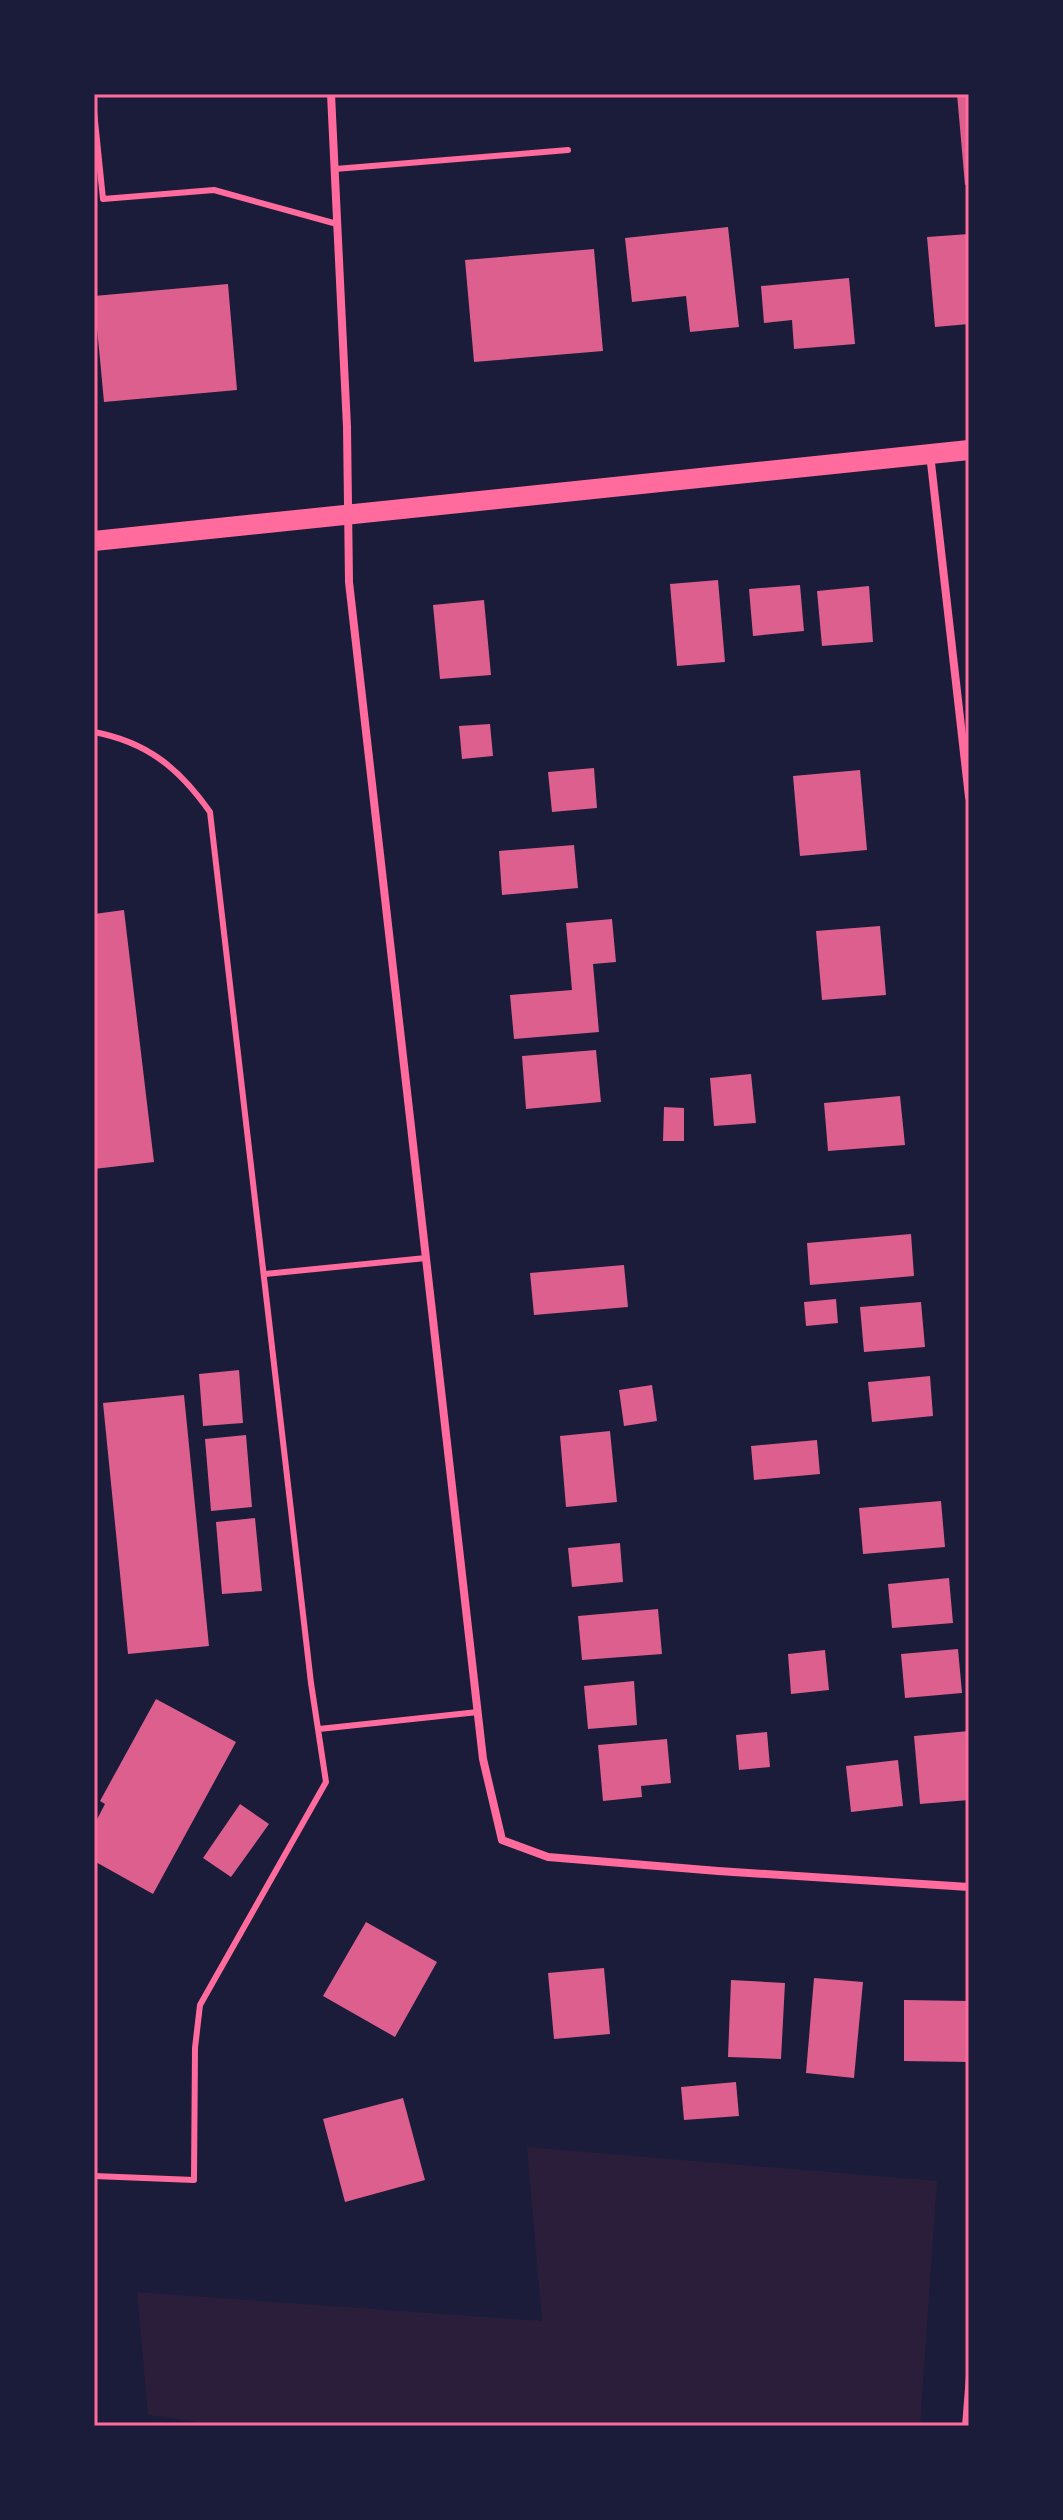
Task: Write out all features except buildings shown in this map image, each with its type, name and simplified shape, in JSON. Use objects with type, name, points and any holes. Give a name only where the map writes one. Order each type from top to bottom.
[{"type":"main road","points":[[94,541],[969,450]]},
{"type":"street","points":[[331,94],[347,427],[349,582],[483,1759],[502,1840],[548,1857],[969,1887]]},
{"type":"street","points":[[930,453],[969,797]]},
{"type":"lane","points":[[94,111],[103,199],[214,190],[337,224]]},
{"type":"lane","points":[[335,169],[568,150]]},
{"type":"lane","points":[[94,732],[122,737],[156,754],[190,783],[210,812],[326,1782],[200,2005],[195,2048],[194,2180],[94,2176]]},
{"type":"lane","points":[[265,1274],[426,1258]]},
{"type":"lane","points":[[319,1729],[478,1712]]},
{"type":"lane","points":[[965,2426],[969,2376]]},
{"type":"shaded area","points":[[527,2147],[937,2181],[920,2426],[226,2426],[148,2415],[137,2292],[542,2321]]}]
